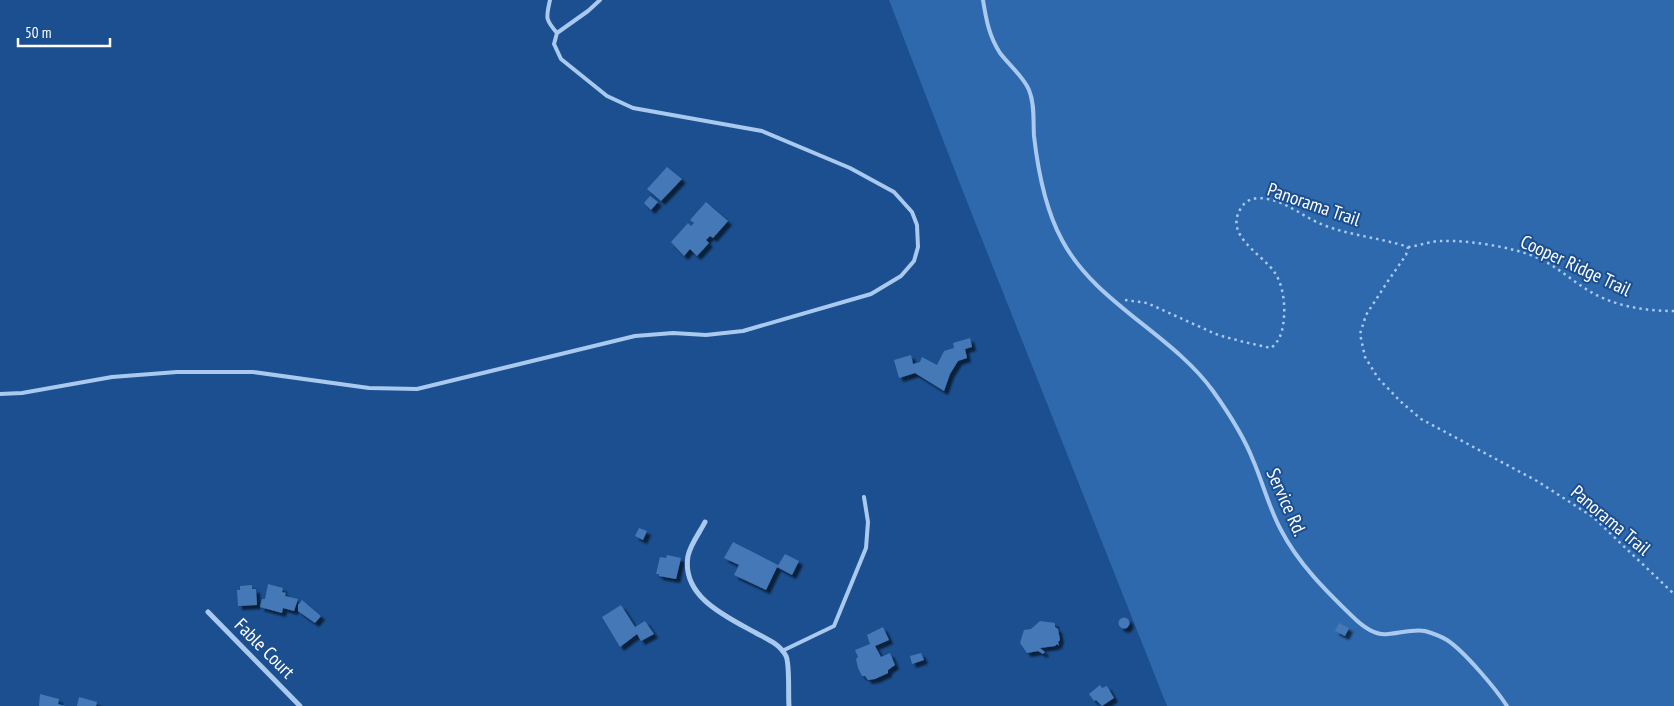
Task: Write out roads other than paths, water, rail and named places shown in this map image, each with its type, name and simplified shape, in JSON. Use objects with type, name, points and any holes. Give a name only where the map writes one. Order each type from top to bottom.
[{"type":"street","points":[[705,522],[688,555],[688,574],[693,588],[702,599],[725,616],[778,645],[787,658],[789,706]]},
{"type":"street","name":"Fable Court","points":[[208,612],[300,706]]},
{"type":"lane","points":[[550,0],[547,22],[557,33]]},
{"type":"lane","points":[[0,394],[22,393],[112,377],[177,372],[253,372],[369,388],[417,389],[635,336],[673,333],[706,335],[743,331],[871,294],[901,276],[914,261],[918,247],[917,225],[912,212],[894,192],[850,168],[762,131],[633,108],[607,96],[560,59],[554,44],[557,33],[600,0]]},
{"type":"lane","name":"Service Rd.","points":[[983,0],[986,24],[992,39],[1000,53],[1029,90],[1035,144],[1045,196],[1061,239],[1074,260],[1113,300],[1171,346],[1213,391],[1252,457],[1280,529],[1311,575],[1353,617],[1368,629],[1386,635],[1404,631],[1425,631],[1446,639],[1462,653],[1507,706]]},
{"type":"lane","points":[[782,651],[834,626],[866,548],[868,522],[864,497]]}]
